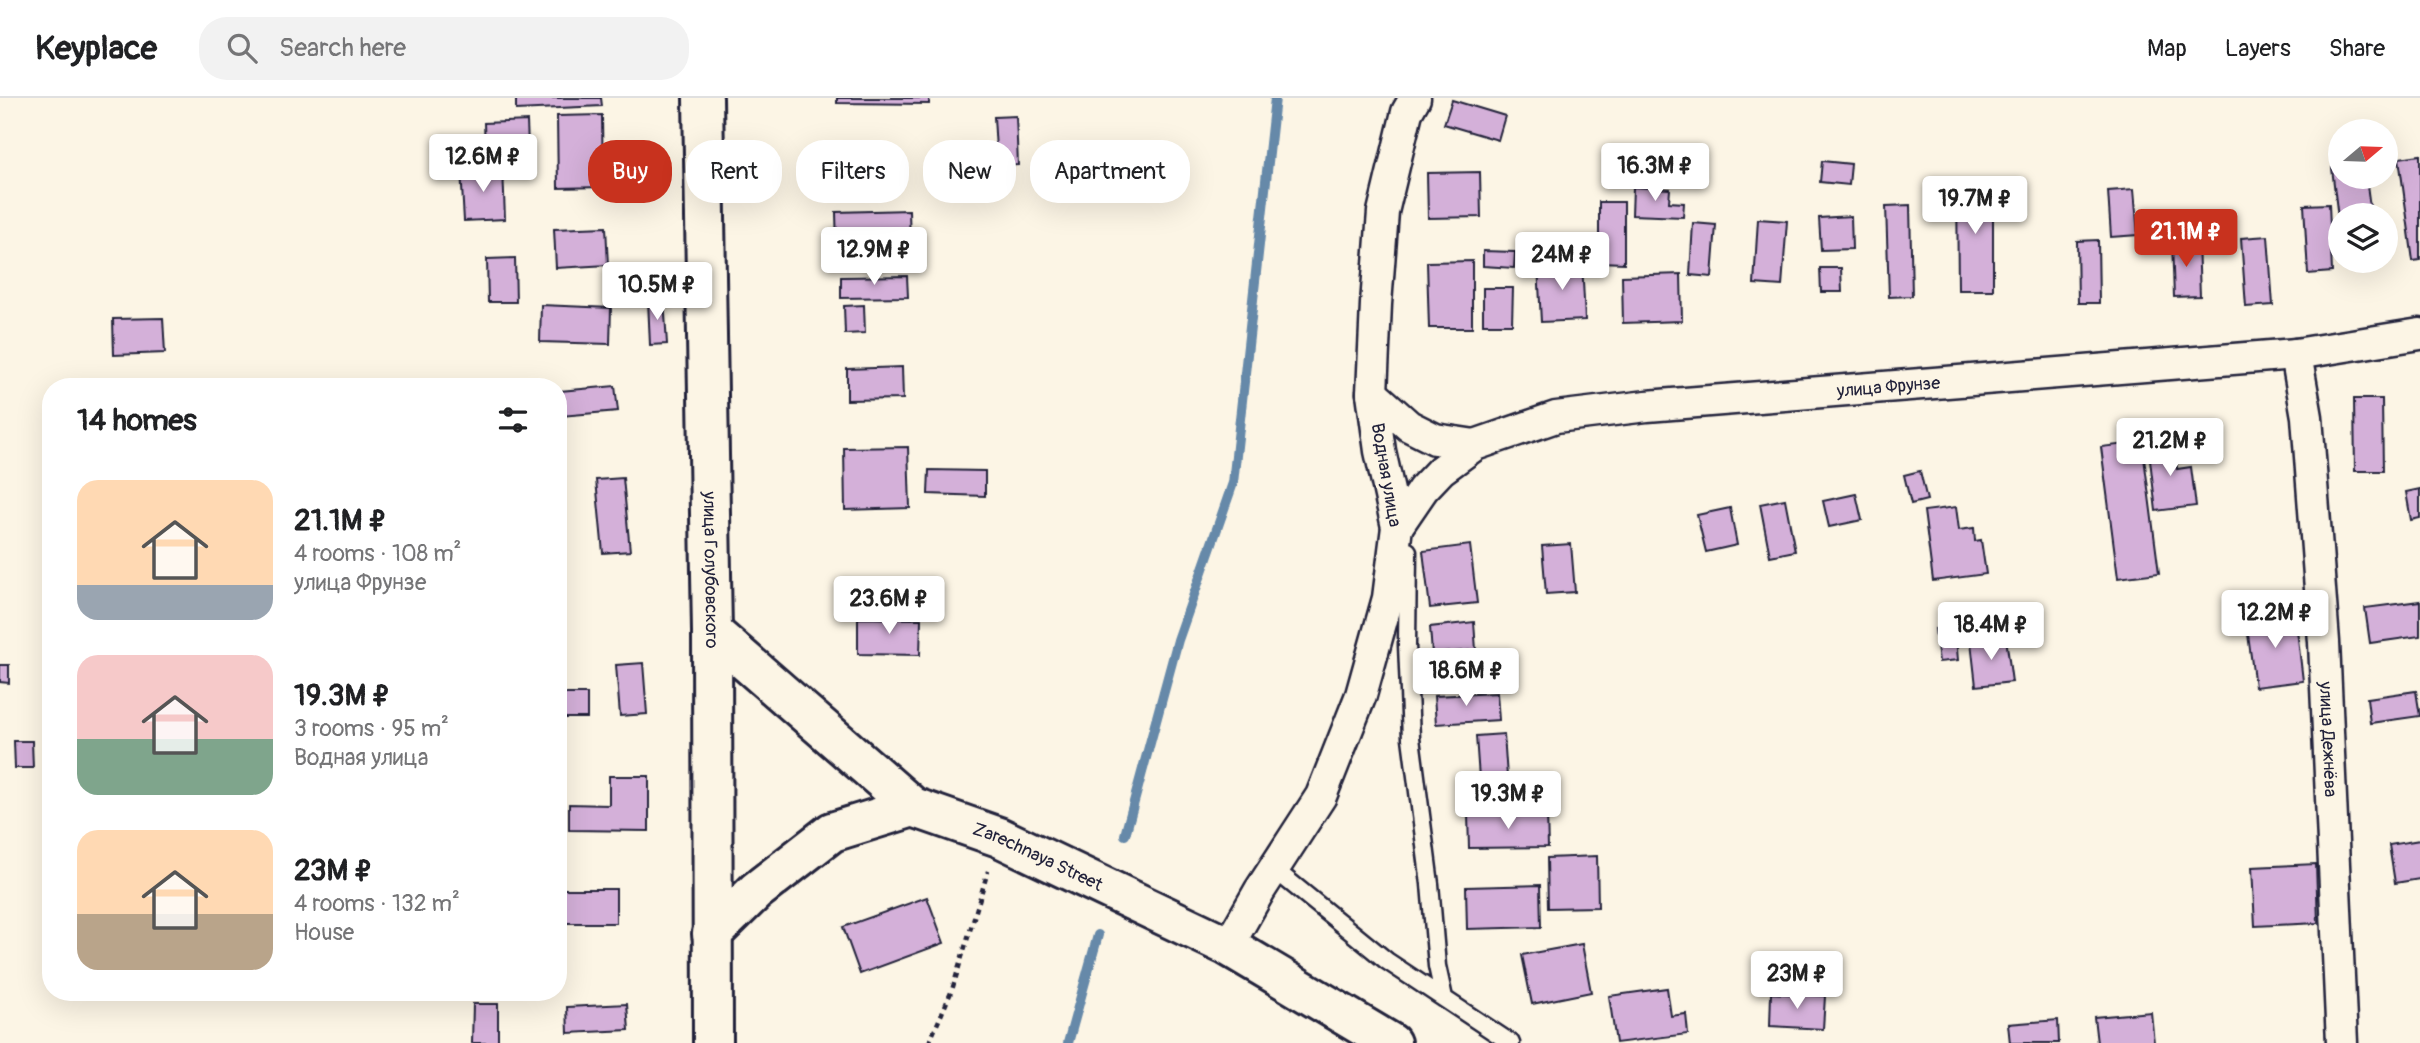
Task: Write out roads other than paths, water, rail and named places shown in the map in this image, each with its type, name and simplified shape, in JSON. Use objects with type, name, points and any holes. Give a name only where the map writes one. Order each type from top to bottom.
[{"type":"street","name":"улица Голубовского","points":[[703,98],[712,632],[713,1043]]},
{"type":"street","name":"Водная улица","points":[[1228,946],[1321,796],[1361,695],[1388,598],[1405,515],[1380,451],[1372,393],[1376,304],[1384,212],[1407,111],[1415,98]]},
{"type":"street","name":"улица Фрунзе","points":[[1405,515],[1441,470],[1475,445],[1529,425],[1586,412],[2296,354],[2420,334]]},
{"type":"street","name":"улица Дежнёва","points":[[2296,354],[2307,417],[2324,642],[2342,1043]]},
{"type":"street","points":[[1372,393],[1409,426],[1435,439],[1475,445]]},
{"type":"street","name":"Zarechnaya Street","points":[[712,632],[913,807],[999,836],[1228,946],[1382,1041]]},
{"type":"street","points":[[712,934],[756,891],[832,832],[913,807]]},
{"type":"lane","points":[[1405,515],[1411,738],[1430,884],[1437,966],[1444,999]]},
{"type":"lane","points":[[1274,869],[1387,961],[1511,1043]]},
{"type":"waterway","points":[[1125,835],[1178,640],[1233,483],[1275,98]]},
{"type":"waterway","points":[[1068,1043],[1098,935]]}]
